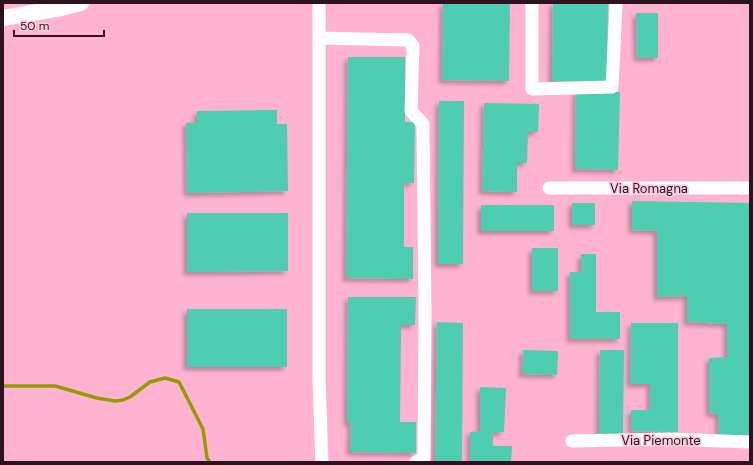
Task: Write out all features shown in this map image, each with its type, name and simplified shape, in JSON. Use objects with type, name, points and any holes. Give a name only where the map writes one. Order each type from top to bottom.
[{"type":"main road","points":[[3,18],[81,3]]},
{"type":"lane","points":[[319,3],[319,380],[322,462]]},
{"type":"lane","points":[[532,3],[532,89],[612,87],[616,6]]},
{"type":"lane","points":[[319,38],[408,40],[413,46],[411,111],[423,124],[425,314],[424,458],[416,462]]},
{"type":"lane","name":"Via Romagna","points":[[549,188],[750,188]]},
{"type":"lane","name":"Via Piemonte","points":[[572,441],[668,439],[750,442]]},
{"type":"building","points":[[443,3],[510,3],[509,81],[442,80]]},
{"type":"building","points":[[553,3],[608,3],[607,82],[552,81]]},
{"type":"building","points":[[636,13],[658,13],[658,58],[637,58]]},
{"type":"building","points":[[348,57],[405,57],[405,122],[415,122],[414,183],[404,183],[404,247],[413,247],[413,279],[346,278]]},
{"type":"building","points":[[576,91],[620,92],[618,170],[575,169]]},
{"type":"building","points":[[439,101],[464,101],[463,264],[438,264]]},
{"type":"building","points":[[484,103],[539,104],[538,132],[528,132],[527,163],[517,163],[517,192],[482,191]]},
{"type":"building","points":[[277,110],[277,124],[287,124],[288,191],[187,193],[186,123],[197,122],[197,111]]},
{"type":"building","points":[[632,201],[750,203],[750,435],[719,435],[718,414],[709,413],[709,358],[727,357],[727,324],[687,322],[687,296],[657,297],[657,231],[632,230]]},
{"type":"building","points":[[572,203],[595,203],[595,225],[572,225]]},
{"type":"building","points":[[481,205],[554,205],[554,231],[481,231]]},
{"type":"building","points":[[187,213],[288,213],[288,271],[187,272]]},
{"type":"building","points":[[532,248],[558,248],[558,291],[532,291]]},
{"type":"building","points":[[581,254],[596,254],[596,312],[620,312],[620,339],[570,339],[570,272],[581,272]]},
{"type":"building","points":[[348,297],[416,297],[415,325],[401,325],[400,422],[416,422],[416,453],[350,452],[351,423],[347,423]]},
{"type":"building","points":[[187,309],[287,309],[287,367],[187,367]]},
{"type":"building","points":[[437,322],[463,323],[462,462],[435,462]]},
{"type":"building","points":[[631,323],[678,323],[678,432],[631,431],[631,410],[650,410],[650,384],[630,384]]},
{"type":"building","points":[[523,350],[558,351],[557,375],[522,374]]},
{"type":"building","points":[[600,350],[624,350],[623,434],[599,434]]},
{"type":"building","points":[[480,387],[506,388],[504,432],[493,433],[493,446],[512,446],[511,462],[470,462],[470,432],[480,431]]},
{"type":"waterway","points":[[3,386],[55,386],[97,398],[115,401],[130,397],[150,382],[165,378],[179,382],[203,429],[207,458],[210,462]]}]
